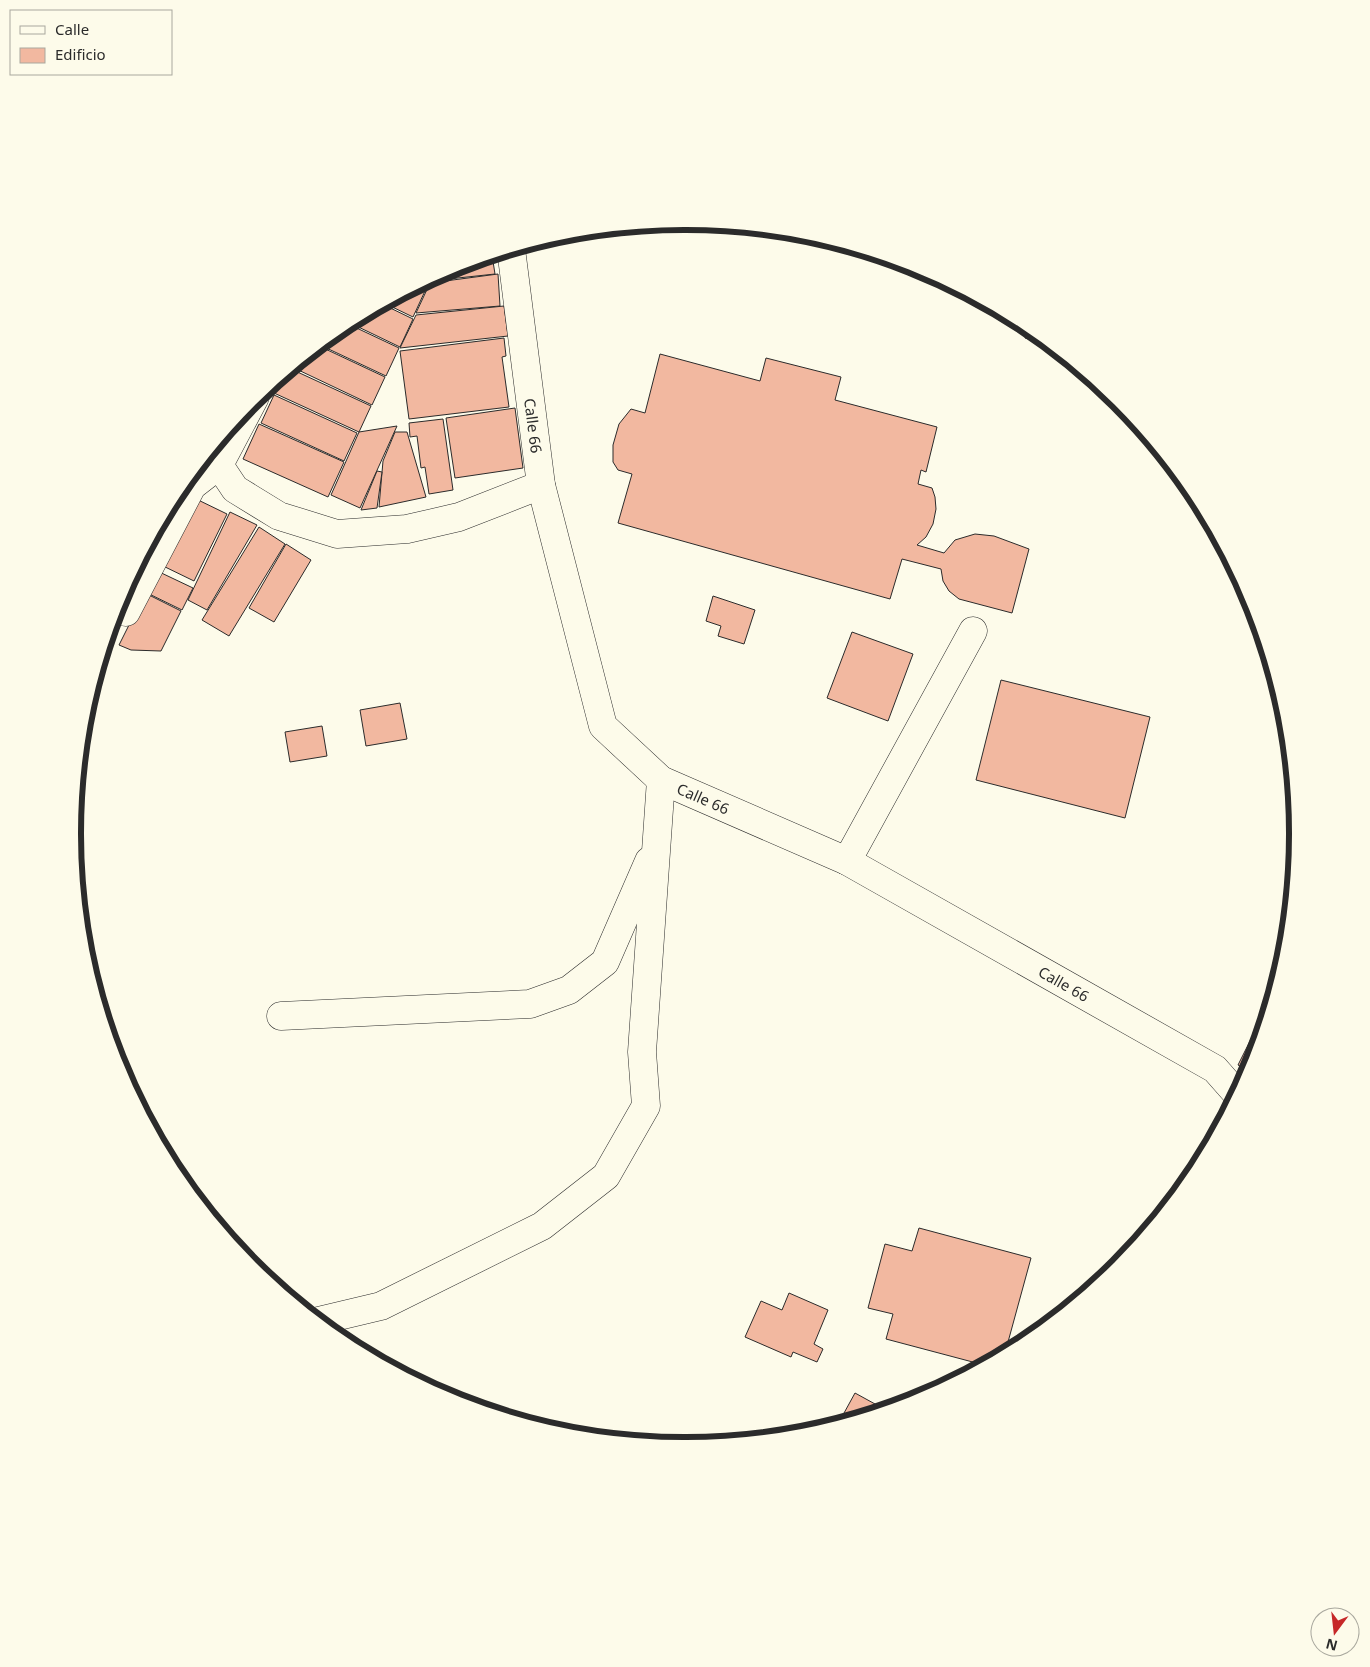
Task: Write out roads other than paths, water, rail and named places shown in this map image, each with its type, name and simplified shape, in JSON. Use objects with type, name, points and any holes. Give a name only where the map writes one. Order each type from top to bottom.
[{"type":"street","name":"Calle 66","points":[[512,255],[541,485],[603,726],[661,780],[847,861],[1214,1069],[1232,1088]]},
{"type":"street","points":[[126,612],[192,486],[225,443]]},
{"type":"street","points":[[212,461],[235,489],[279,516],[336,534],[407,529],[459,517],[541,485]]},
{"type":"street","points":[[847,861],[973,631]]},
{"type":"street","points":[[327,1319],[381,1306],[542,1226],[606,1176],[646,1106],[642,1052],[661,780]]},
{"type":"street","points":[[281,1016],[530,1004],[569,990],[605,962],[658,841]]}]
